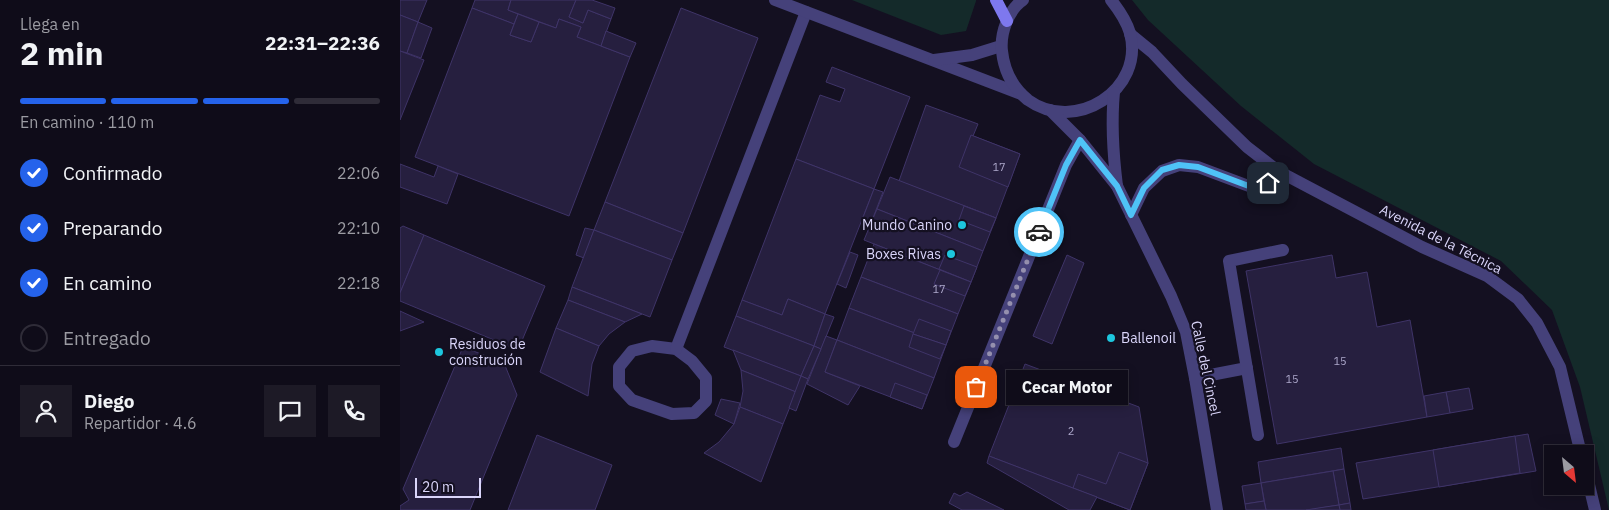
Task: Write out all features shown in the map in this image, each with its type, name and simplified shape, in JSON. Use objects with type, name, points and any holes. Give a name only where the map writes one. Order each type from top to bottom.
[{"type":"main road","points":[[996,0],[1007,21]]},
{"type":"street","points":[[776,0],[1021,94]]},
{"type":"street","points":[[1023,0],[1019,2],[1007,21],[1003,33],[1001,46],[1003,64],[1010,81],[1021,94],[1035,104],[1050,110],[1067,112],[1084,110],[1100,102],[1114,92],[1125,75],[1131,55],[1130,34],[1124,16],[1111,0]]},
{"type":"street","points":[[676,349],[806,12]]},
{"type":"street","name":"Avenida de la Técnica","points":[[1130,34],[1152,52],[1182,84],[1248,147],[1278,171],[1422,247],[1487,276],[1518,300],[1537,323],[1560,367],[1579,445]]},
{"type":"street","points":[[932,61],[972,55],[1001,46]]},
{"type":"street","points":[[1114,92],[1111,120],[1112,151],[1117,186]]},
{"type":"street","points":[[1050,110],[1080,140],[1117,186]]},
{"type":"street","points":[[954,442],[1066,165],[1080,140]]},
{"type":"street","points":[[1131,215],[1144,188],[1162,170],[1179,165],[1198,167],[1254,188],[1268,183],[1278,171]]},
{"type":"street","name":"Calle del Cincel","points":[[1117,186],[1186,332],[1217,510]]},
{"type":"street","points":[[1258,435],[1229,260],[1283,250]]},
{"type":"street","points":[[652,346],[676,349],[692,361],[706,378],[706,401],[694,413],[672,414],[632,400],[619,386],[619,367],[632,351],[652,346]]},
{"type":"street","points":[[1195,378],[1247,368]]},
{"type":"street","points":[[1591,495],[1595,510]]},
{"type":"green space","points":[[852,0],[976,1],[966,31],[941,35]]},
{"type":"green space","points":[[1132,0],[1609,0],[1609,510],[1580,387],[1552,310],[1501,261],[1314,164],[1241,106],[1148,20]]},
{"type":"building","points":[[400,0],[427,0],[418,22],[400,15]]},
{"type":"building","points":[[475,0],[511,0],[508,10],[518,14],[514,24],[472,8]]},
{"type":"building","points":[[511,0],[576,0],[569,17],[583,23],[588,10],[611,19],[601,46],[577,37],[581,27],[559,19],[556,28],[508,10]]},
{"type":"building","points":[[576,0],[592,0],[615,8],[611,19],[588,10],[583,23],[569,17]]},
{"type":"building","points":[[472,8],[514,24],[510,35],[531,42],[539,22],[556,28],[559,19],[581,27],[577,37],[630,57],[569,216],[415,157]]},
{"type":"building","points":[[681,8],[758,38],[683,233],[605,202]]},
{"type":"building","points":[[518,14],[539,22],[531,42],[510,35]]},
{"type":"building","points":[[400,15],[418,22],[407,53],[400,51]]},
{"type":"building","points":[[418,22],[432,28],[421,58],[407,53]]},
{"type":"building","points":[[606,31],[636,43],[630,57],[601,46]]},
{"type":"building","points":[[400,51],[424,60],[400,120]]},
{"type":"building","points":[[832,67],[910,97],[874,189],[796,159],[820,95],[840,102],[845,89],[826,82]]},
{"type":"building","points":[[926,105],[978,124],[973,136],[1020,154],[996,218],[899,181]]},
{"type":"building","points":[[971,135],[1020,154],[1008,187],[959,167]]},
{"type":"building","points":[[796,159],[874,189],[825,314],[788,299],[782,315],[742,300]]},
{"type":"building","points":[[400,164],[434,177],[438,166],[458,174],[447,204],[400,187]]},
{"type":"building","points":[[890,177],[996,218],[983,251],[877,209]]},
{"type":"building","points":[[874,189],[883,192],[871,223],[862,220]]},
{"type":"building","points":[[605,202],[683,233],[672,260],[594,230]]},
{"type":"building","points":[[964,206],[996,218],[990,232],[959,220]]},
{"type":"building","points":[[877,209],[983,251],[971,282],[864,240]]},
{"type":"building","points":[[403,226],[424,235],[400,293],[400,228]]},
{"type":"building","points":[[585,228],[594,230],[584,258],[576,255]]},
{"type":"building","points":[[594,230],[672,260],[650,317],[572,287]]},
{"type":"building","points":[[424,235],[545,286],[518,350],[400,301],[400,293]]},
{"type":"building","points":[[874,244],[971,282],[958,314],[861,277]]},
{"type":"building","points":[[850,252],[858,255],[846,288],[837,284]]},
{"type":"building","points":[[945,255],[977,267],[971,282],[939,269]]},
{"type":"building","points":[[1067,255],[1084,263],[1052,344],[1033,336]]},
{"type":"building","points":[[1332,255],[1336,278],[1367,272],[1377,327],[1410,320],[1427,417],[1277,444],[1246,271]]},
{"type":"building","points":[[940,270],[971,282],[965,296],[934,284]]},
{"type":"building","points":[[861,277],[958,314],[946,345],[849,308]]},
{"type":"building","points":[[572,287],[642,314],[625,322],[568,300]]},
{"type":"building","points":[[788,299],[825,314],[814,346],[736,316],[742,300],[782,315]]},
{"type":"building","points":[[568,300],[625,322],[609,334],[599,346],[556,328]]},
{"type":"building","points":[[849,308],[946,345],[934,378],[837,340]]},
{"type":"building","points":[[400,311],[424,322],[400,331]]},
{"type":"building","points":[[825,314],[834,317],[821,349],[814,346]]},
{"type":"building","points":[[736,316],[814,346],[801,376],[724,347]]},
{"type":"building","points":[[919,319],[951,331],[946,345],[913,334]]},
{"type":"building","points":[[556,328],[599,346],[592,364],[588,396],[540,372]]},
{"type":"building","points":[[913,334],[946,345],[940,359],[909,347]]},
{"type":"building","points":[[826,336],[837,340],[825,372],[860,386],[848,405],[807,384]]},
{"type":"building","points":[[837,340],[934,378],[922,409],[825,372]]},
{"type":"building","points":[[814,346],[821,349],[808,379],[801,376]]},
{"type":"building","points":[[463,347],[504,363],[517,395],[470,510],[400,510],[400,506],[409,500],[403,489]]},
{"type":"building","points":[[733,350],[801,376],[796,392],[741,370]]},
{"type":"building","points":[[1025,364],[1139,407],[1148,463],[1130,510],[989,456]]},
{"type":"building","points":[[741,370],[796,392],[783,424],[740,407],[743,391]]},
{"type":"building","points":[[801,376],[808,379],[796,411],[789,408]]},
{"type":"building","points":[[895,383],[927,395],[922,409],[890,397]]},
{"type":"building","points":[[1469,388],[1473,409],[1450,413],[1446,392]]},
{"type":"building","points":[[1446,392],[1450,413],[1427,417],[1424,396]]},
{"type":"building","points":[[721,399],[740,403],[734,424],[715,415]]},
{"type":"building","points":[[740,407],[783,424],[761,482],[704,453],[719,442],[734,424]]},
{"type":"building","points":[[1528,434],[1536,471],[1363,499],[1356,463]]},
{"type":"building","points":[[537,435],[612,465],[595,510],[508,510]]},
{"type":"building","points":[[1515,436],[1520,473],[1439,487],[1433,450]]},
{"type":"building","points":[[1341,448],[1344,469],[1261,483],[1258,462]]},
{"type":"building","points":[[1119,452],[1148,463],[1130,510],[1073,488],[1078,474],[1106,484]]},
{"type":"building","points":[[989,456],[1097,497],[1090,510],[1069,510],[987,463]]},
{"type":"building","points":[[1344,469],[1350,503],[1339,505],[1333,471]]},
{"type":"building","points":[[1333,471],[1339,505],[1308,510],[1266,510],[1261,483]]},
{"type":"building","points":[[1261,483],[1264,501],[1245,504],[1242,486]]},
{"type":"building","points":[[967,492],[1004,510],[962,510],[949,503],[954,493],[960,496]]},
{"type":"building","points":[[1264,501],[1266,510],[1246,510],[1245,504]]},
{"type":"building","points":[[1350,503],[1351,510],[1340,510],[1339,505]]},
{"type":"building","points":[[1339,505],[1340,510],[1306,510],[1325,507]]},
{"type":"way so far","points":[[976,387],[1039,232]]},
{"type":"place","name":"Mundo Canino","points":[[962,225]]},
{"type":"place","name":"Boxes Rivas","points":[[951,254]]},
{"type":"place","name":"Ballenoil","points":[[1111,338]]},
{"type":"place","name":"Residuos de construción","points":[[439,352]]},
{"type":"place","name":"Cecar Motor","points":[[976,387]]},
{"type":"route","points":[[1039,232],[1066,165],[1080,140],[1117,186],[1131,215],[1144,188],[1162,170],[1179,165],[1198,167],[1254,188],[1268,183]]}]
